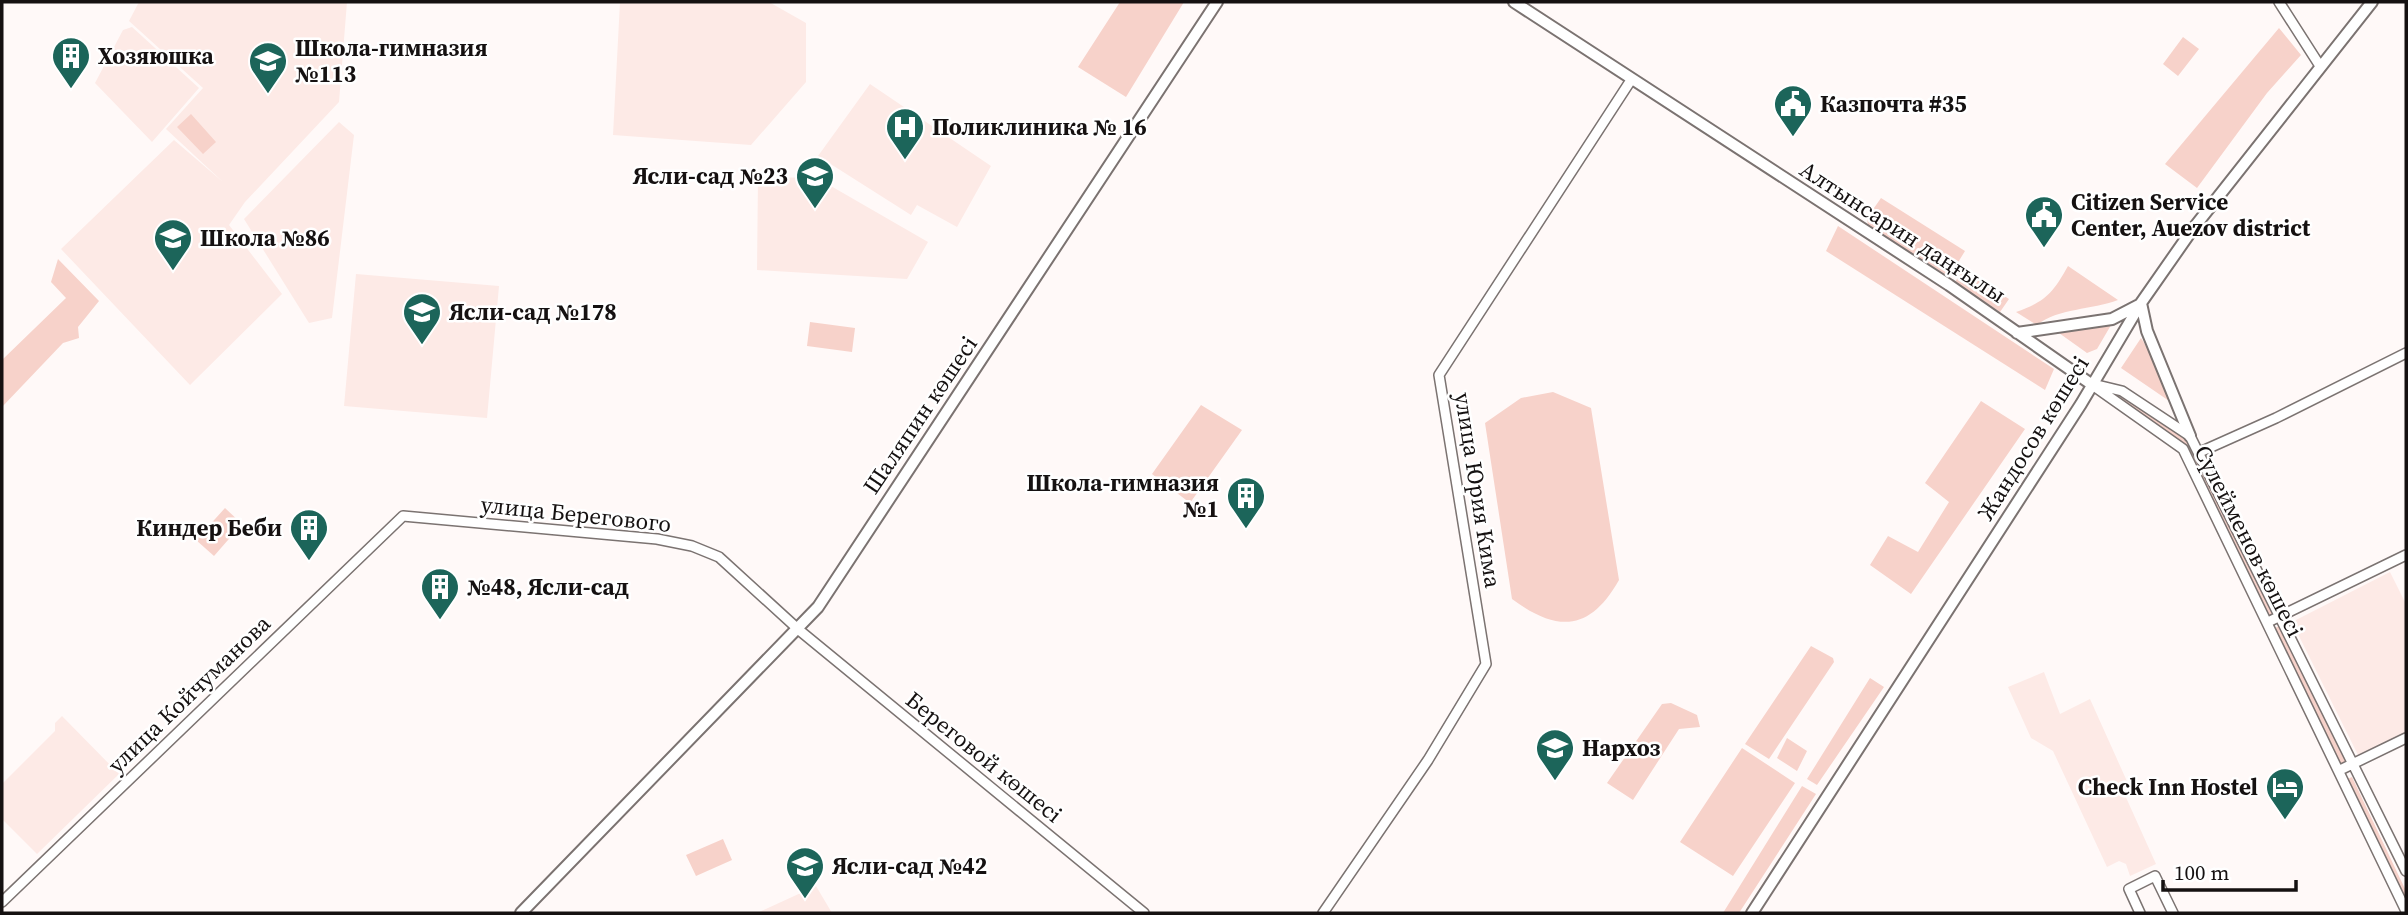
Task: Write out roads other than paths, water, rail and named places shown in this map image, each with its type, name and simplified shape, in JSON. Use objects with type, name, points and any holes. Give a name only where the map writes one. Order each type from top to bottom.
[{"type":"main road","name":"Шаляпин көшесі","points":[[521,913],[799,630],[829,592],[1217,2]]},
{"type":"main road","name":"Алтынсарин даңғылы","points":[[1514,2],[1949,285],[2091,384]]},
{"type":"main road","name":"Жандосов көшесі","points":[[1752,913],[2141,303],[2192,230],[2372,2]]},
{"type":"main road","points":[[2017,333],[2112,319],[2141,303],[2147,331],[2190,436]]},
{"type":"street","points":[[2279,2],[2320,66]]},
{"type":"street","name":"улица Юрия Кима","points":[[1322,913],[1428,760],[1486,664],[1439,375],[1631,80]]},
{"type":"street","points":[[2200,452],[2210,450],[2406,353]]},
{"type":"street","name":"Сүлейменов көшесі","points":[[2091,384],[2122,391],[2190,436],[2406,870]]},
{"type":"street","name":"Сүлейменов көшесі","points":[[2091,384],[2183,449],[2406,911]]},
{"type":"street","name":"улица Берегового","points":[[403,516],[657,539],[692,546],[730,566],[799,630]]},
{"type":"street","name":"улица Койчуманова","points":[[2,902],[403,516]]},
{"type":"street","points":[[2268,622],[2406,555]]},
{"type":"street","name":"Береговой көшесі","points":[[799,630],[1144,913]]},
{"type":"street","points":[[2340,770],[2406,738]]},
{"type":"street","points":[[2140,913],[2129,889],[2155,876],[2173,913]]},
{"type":"place","name":"Хозяюшка","points":[[71,90]]},
{"type":"place","name":"Школа-гимназия №113","points":[[268,95]]},
{"type":"place","name":"Казпочта #35","points":[[1793,138]]},
{"type":"place","name":"Поликлиника № 16","points":[[905,161]]},
{"type":"place","name":"Ясли-сад №23","points":[[815,210]]},
{"type":"place","name":"Citizen Service Center, Auezov district","points":[[2044,249]]},
{"type":"place","name":"Школа №86","points":[[173,272]]},
{"type":"place","name":"Ясли-сад №178","points":[[422,346]]},
{"type":"place","name":"Школа-гимназия №1","points":[[1246,530]]},
{"type":"place","name":"Киндер Беби","points":[[309,562]]},
{"type":"place","name":"№48, Ясли-сад","points":[[440,621]]},
{"type":"place","name":"Нархоз","points":[[1555,782]]},
{"type":"place","name":"Check Inn Hostel","points":[[2285,821]]},
{"type":"place","name":"Ясли-сад №42","points":[[805,900]]}]
